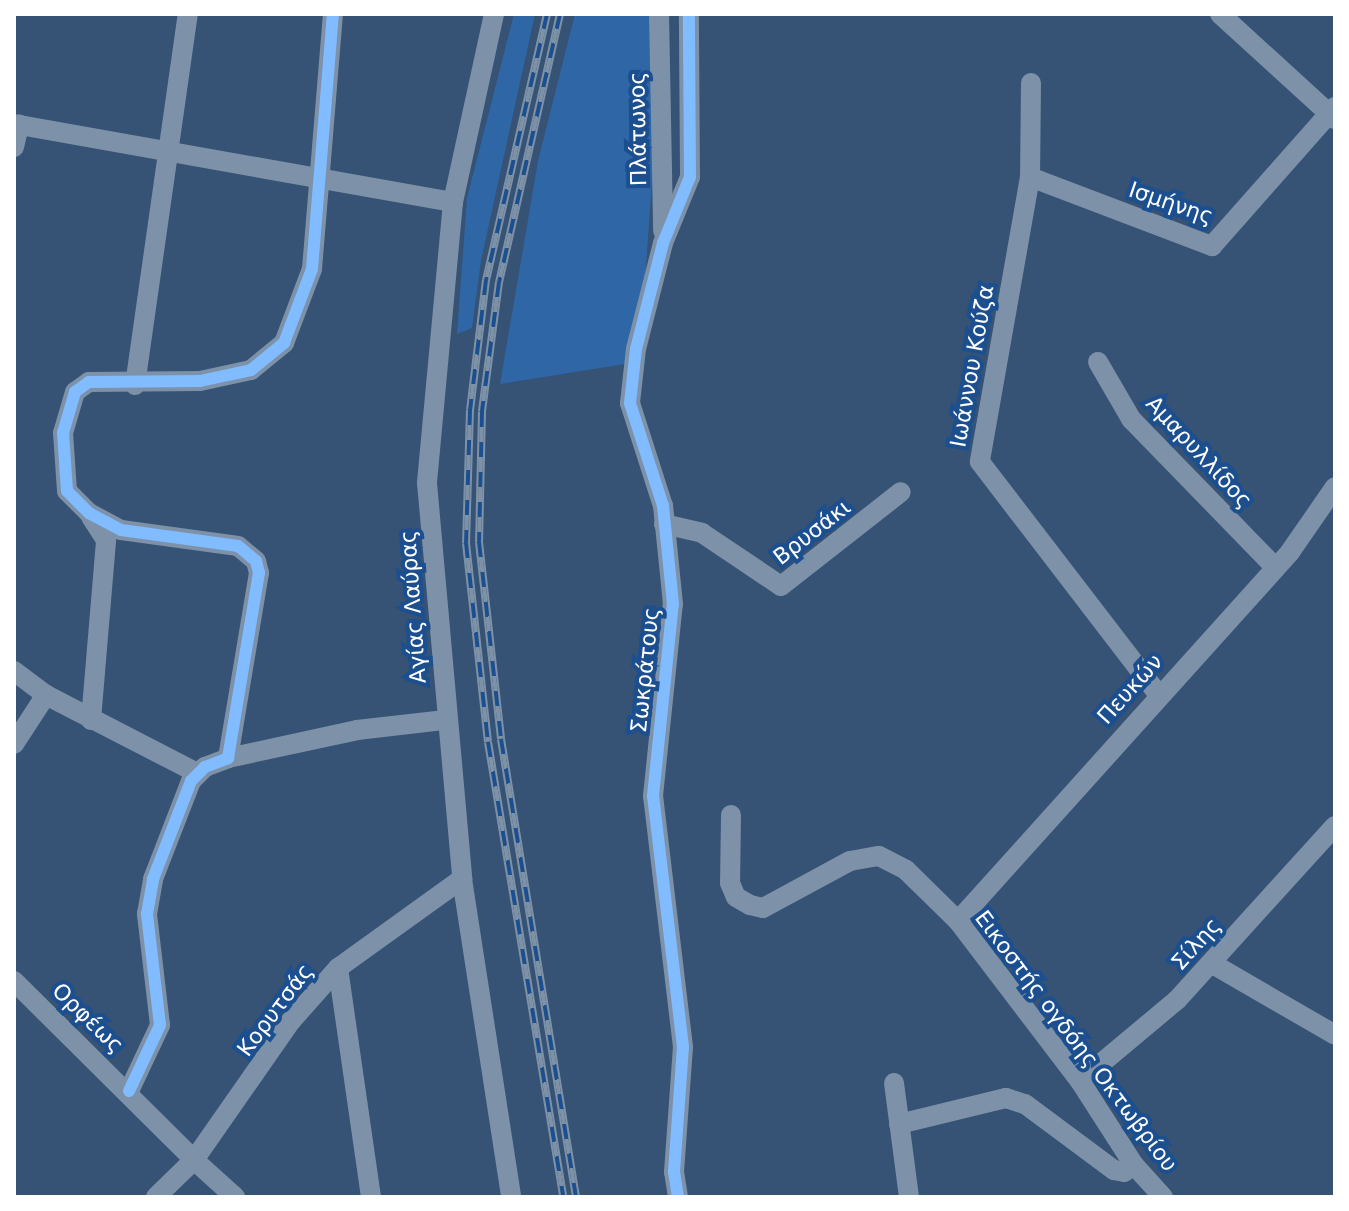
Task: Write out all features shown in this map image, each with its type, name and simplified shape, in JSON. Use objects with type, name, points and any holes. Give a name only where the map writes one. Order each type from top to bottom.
[{"type":"street","points":[[135,385],[188,14]]},
{"type":"street","points":[[91,720],[106,540],[89,513],[67,491],[63,477],[69,405],[89,382],[135,385],[200,381],[251,370],[284,343],[312,269],[323,177],[333,14]]},
{"type":"street","name":"Αγίας Λαύρας","points":[[494,14],[453,202],[427,483],[445,720],[462,879],[511,1197]]},
{"type":"street","name":"Πλάτωνος","points":[[659,14],[663,243]]},
{"type":"street","name":"Σωκράτους","points":[[678,1197],[674,1157],[683,1047],[653,796],[673,604],[664,524],[630,403],[636,349],[663,243],[690,177],[689,14]]},
{"type":"street","points":[[1220,14],[1333,113]]},
{"type":"street","name":"Ιωάννου Κούζα","points":[[1031,83],[1030,177],[980,462],[1158,694]]},
{"type":"street","name":"Ισμήνης","points":[[1030,177],[1212,246],[1333,113]]},
{"type":"street","points":[[14,147],[16,124],[453,202]]},
{"type":"street","name":"Αμαρυλλίδος","points":[[1098,362],[1131,419],[1275,567]]},
{"type":"street","name":"Πευκών","points":[[958,921],[1158,694],[1275,567],[1335,487]]},
{"type":"street","name":"Βρυσάκι","points":[[664,524],[702,533],[781,586],[901,492]]},
{"type":"street","points":[[89,513],[121,530],[238,546],[256,561],[259,573],[228,758]]},
{"type":"street","points":[[14,671],[46,695],[197,773]]},
{"type":"street","points":[[14,744],[46,695]]},
{"type":"street","points":[[129,1091],[160,1025],[147,914],[150,889],[197,773],[228,758],[357,730],[445,720]]},
{"type":"street","name":"Εικοστής ογδόης Οκτωβρίου","points":[[731,815],[730,883],[742,902],[763,908],[850,861],[879,856],[906,870],[958,921],[1080,1081],[1134,1165],[1163,1197]]},
{"type":"street","name":"Σίλης","points":[[1080,1081],[1177,1000],[1335,826]]},
{"type":"street","name":"Κορυτσάς","points":[[156,1197],[194,1160],[291,1021],[338,968],[462,879]]},
{"type":"street","points":[[1211,963],[1335,1035]]},
{"type":"street","points":[[338,968],[371,1197]]},
{"type":"street","name":"Ορφέως","points":[[14,981],[129,1091],[194,1160]]},
{"type":"street","points":[[894,1083],[909,1197]]},
{"type":"street","points":[[899,1124],[1006,1098],[1025,1104],[1114,1170],[1124,1172],[1134,1165]]},
{"type":"street","points":[[194,1160],[235,1197]]},
{"type":"shaded area","points":[[514,14],[535,14],[481,261],[472,328],[457,334],[467,198]]},
{"type":"shaded area","points":[[575,14],[649,14],[653,168],[645,280],[625,364],[500,384],[538,161]]},
{"type":"railway","points":[[547,14],[486,280],[470,410],[466,543],[488,742],[563,1197]]},
{"type":"railway","points":[[560,14],[499,282],[482,412],[479,542],[501,739],[576,1197]]},
{"type":"cycle path","points":[[129,1091],[160,1025],[147,914],[153,879],[191,781],[205,767],[228,758],[259,573],[256,561],[238,546],[121,530],[89,513],[67,491],[63,433],[75,392],[89,382],[200,381],[251,370],[284,343],[312,269],[333,14]]},
{"type":"cycle path","points":[[678,1197],[674,1172],[683,1047],[653,796],[673,604],[663,506],[630,403],[636,349],[663,243],[690,177],[689,14]]}]
